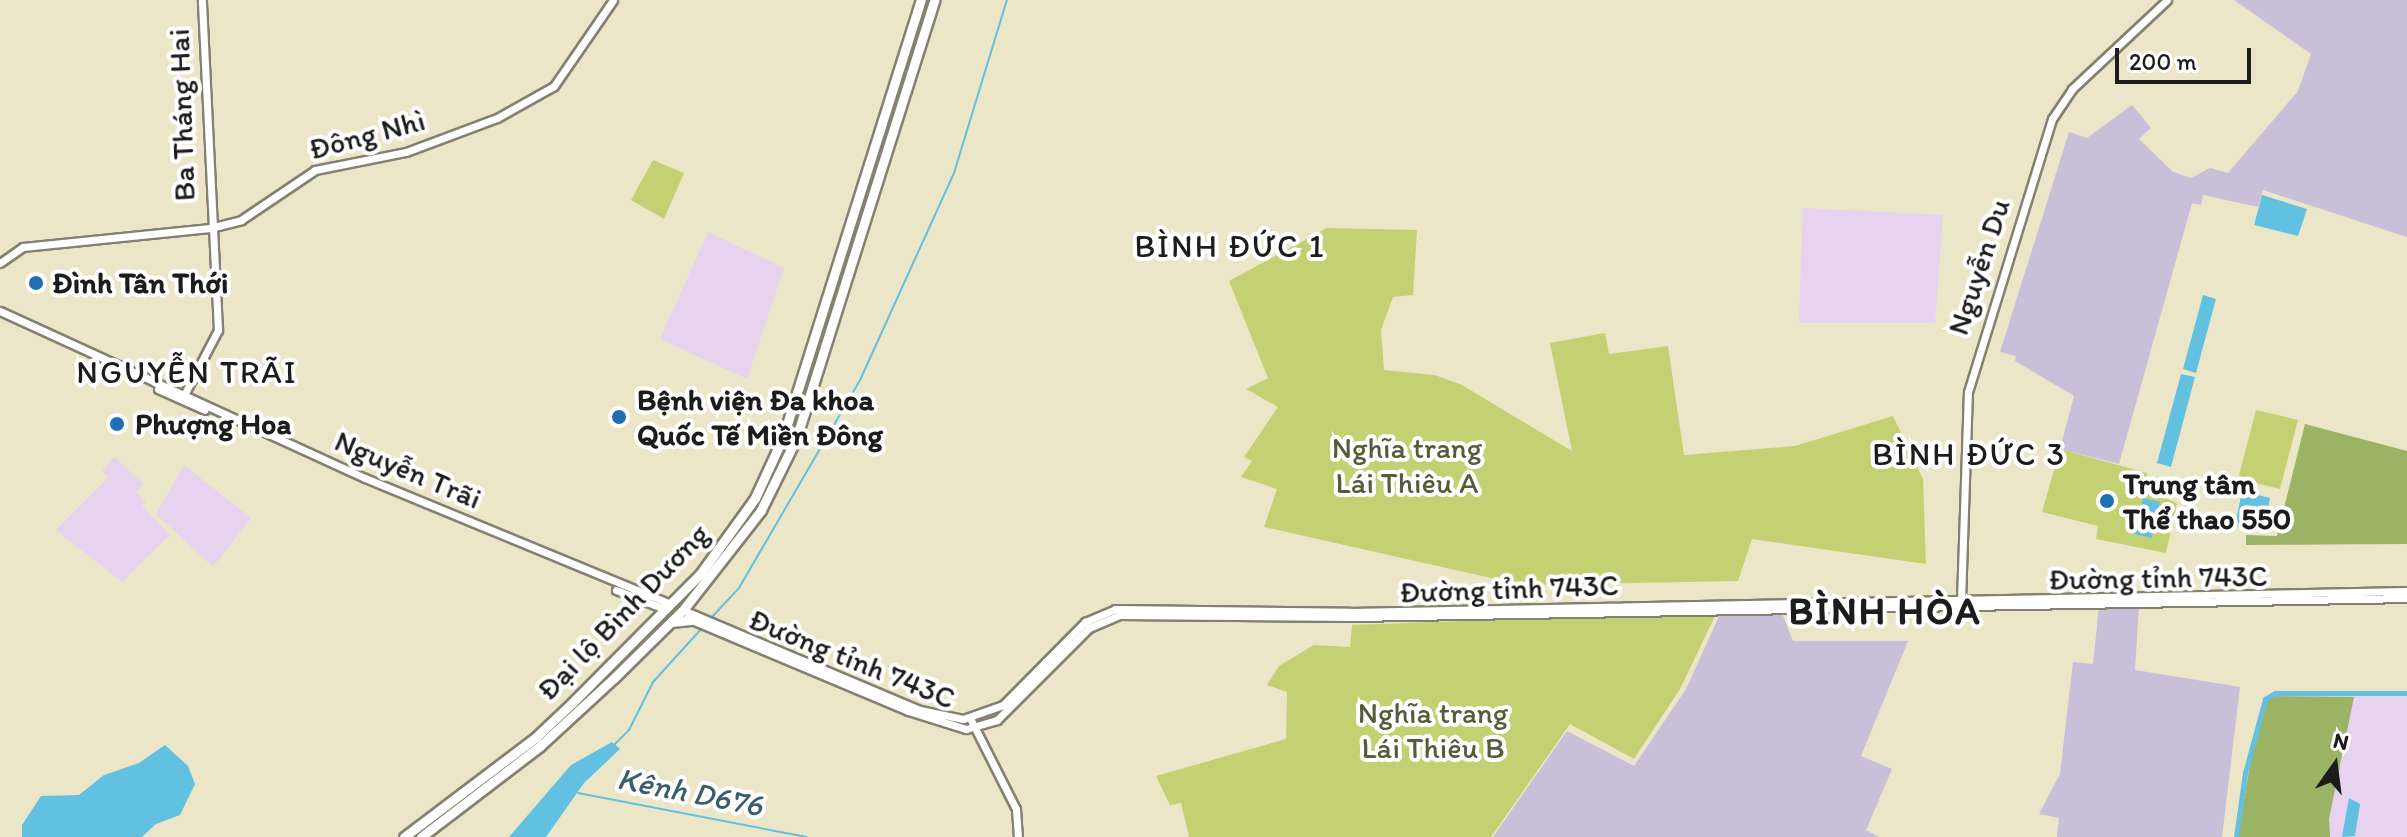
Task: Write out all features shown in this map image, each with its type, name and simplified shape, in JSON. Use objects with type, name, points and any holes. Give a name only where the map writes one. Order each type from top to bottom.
[{"type":"highway","name":"Đại lộ Bình Dương","points":[[404,837],[536,737],[717,555],[771,467],[921,0]]},
{"type":"highway","name":"Đại lộ Bình Dương","points":[[421,837],[540,746],[691,602],[730,556],[782,471],[934,0]]},
{"type":"highway","points":[[913,27],[924,31]]},
{"type":"highway","points":[[872,158],[885,159]]},
{"type":"highway","points":[[667,606],[678,615],[693,617],[691,602]]},
{"type":"main road","name":"Ba Tháng Hai","points":[[183,397],[217,333],[202,0]]},
{"type":"main road","name":"Đông Nhì","points":[[0,263],[23,247],[210,228],[241,220],[315,170],[406,152],[537,100],[566,71],[613,0]]},
{"type":"main road","name":"Nguyễn Du","points":[[1956,601],[1968,392],[2052,119],[2072,89],[2167,0]]},
{"type":"main road","name":"Nguyễn Trãi","points":[[0,314],[335,468],[667,606]]},
{"type":"main road","name":"Đường tỉnh 743C","points":[[795,660],[936,722],[975,729],[997,720],[1089,628],[1109,618],[2407,591]]},
{"type":"main road","name":"Đường tỉnh 743C","points":[[2255,596],[2407,598]]},
{"type":"main road","name":"Đường tỉnh 743C","points":[[678,615],[693,617],[920,710],[970,718],[1013,697],[1085,622],[1105,612],[1295,614]]},
{"type":"main road","points":[[970,718],[1016,809],[1018,837]]},
{"type":"shaded area","points":[[2234,0],[2407,0],[2407,237],[2263,190],[2258,207],[2203,195],[2201,205],[2192,203],[2119,464],[2060,449],[2074,396],[2015,361],[2016,356],[2000,352],[2069,132],[2087,138],[2132,105],[2151,128],[2139,139],[2173,172],[2191,178],[2210,168],[2228,173],[2298,91],[2311,54]]},
{"type":"shaded area","points":[[1803,208],[1943,215],[1935,323],[1799,323]]},
{"type":"shaded area","points":[[708,232],[784,268],[747,379],[660,339]]},
{"type":"shaded area","points":[[115,457],[143,484],[136,492],[146,502],[142,506],[170,535],[122,582],[56,530],[109,477],[102,471]]},
{"type":"shaded area","points":[[184,465],[251,518],[213,567],[156,514]]},
{"type":"shaded area","points":[[2099,607],[2139,607],[2135,670],[2240,687],[2222,837],[2057,837],[2059,818],[2039,814],[2060,774],[2073,662],[2093,664]]},
{"type":"shaded area","points":[[1721,612],[1782,613],[1793,641],[1908,641],[1861,756],[1892,769],[1866,830],[1879,837],[1493,837],[1567,731],[1634,766],[1686,689]]},
{"type":"shaded area","points":[[2276,696],[2407,696],[2407,837],[2238,837],[2254,740],[2266,701]]},
{"type":"green space","points":[[653,160],[684,173],[664,219],[631,200]]},
{"type":"green space","name":"Nghĩa trang Lái Thiêu A","points":[[1327,228],[1417,230],[1413,295],[1393,297],[1381,330],[1384,370],[1435,375],[1462,385],[1572,451],[1550,343],[1605,333],[1609,354],[1668,346],[1684,455],[1795,446],[1893,416],[1923,479],[1926,564],[1752,539],[1738,581],[1522,585],[1264,527],[1277,489],[1241,477],[1252,461],[1244,457],[1278,407],[1246,389],[1268,378],[1229,281]]},
{"type":"green space","points":[[2256,410],[2298,420],[2280,489],[2238,479]]},
{"type":"green space","points":[[2305,424],[2407,451],[2407,544],[2246,545],[2246,535],[2277,536]]},
{"type":"green space","name":"Trung tâm Thể thao 550","points":[[2060,449],[2147,473],[2146,490],[2177,503],[2166,553],[2096,539],[2098,526],[2042,512]]},
{"type":"green space","name":"Nghĩa trang Lái Thiêu B","points":[[1717,612],[1680,689],[1634,759],[1570,724],[1491,837],[1189,837],[1181,803],[1170,805],[1156,776],[1286,739],[1287,692],[1267,685],[1279,666],[1314,645],[1350,647],[1352,625]]},
{"type":"green space","points":[[2276,696],[2354,697],[2329,819],[2330,837],[2238,837],[2254,740],[2266,701]]},
{"type":"water","points":[[2262,195],[2307,209],[2298,236],[2254,225]]},
{"type":"water","points":[[2203,295],[2216,299],[2196,373],[2183,369]]},
{"type":"water","points":[[2181,374],[2195,377],[2171,467],[2157,463]]},
{"type":"water","points":[[2242,491],[2270,498],[2263,531],[2235,526]]},
{"type":"water","points":[[2143,498],[2160,502],[2152,538],[2134,534]]},
{"type":"water","points":[[612,742],[620,749],[584,783],[546,837],[509,837],[571,765]]},
{"type":"water","points":[[165,745],[188,766],[195,784],[180,815],[156,824],[142,837],[22,837],[22,825],[41,796],[79,795],[104,775],[139,763]]},
{"type":"water","points":[[2349,798],[2360,804],[2355,836],[2342,837]]},
{"type":"waterway","points":[[710,619],[739,588],[861,378],[954,173],[1007,0]]},
{"type":"waterway","points":[[614,745],[629,730],[653,682],[703,627]]},
{"type":"waterway","points":[[2236,837],[2245,773],[2265,699],[2275,693],[2407,693]]},
{"type":"waterway","name":"Kênh D676","points":[[578,793],[807,837]]},
{"type":"place","name":"Đình Tân Thới","points":[[36,283]]},
{"type":"place","name":"Bệnh viện Đa khoa Quốc Tế Miền Đông","points":[[619,417]]},
{"type":"place","name":"Phượng Hoa","points":[[117,424]]},
{"type":"place","name":"Trung tâm Thể thao 550","points":[[2107,501]]},
{"type":"district","name":"BÌNH ĐỨC 1","points":[[1230,246]]},
{"type":"district","name":"NGUYỄN TRÃI","points":[[187,372]]},
{"type":"district","name":"BÌNH ĐỨC 3","points":[[1969,454]]},
{"type":"district","name":"BÌNH HÒA","points":[[1885,612]]}]
